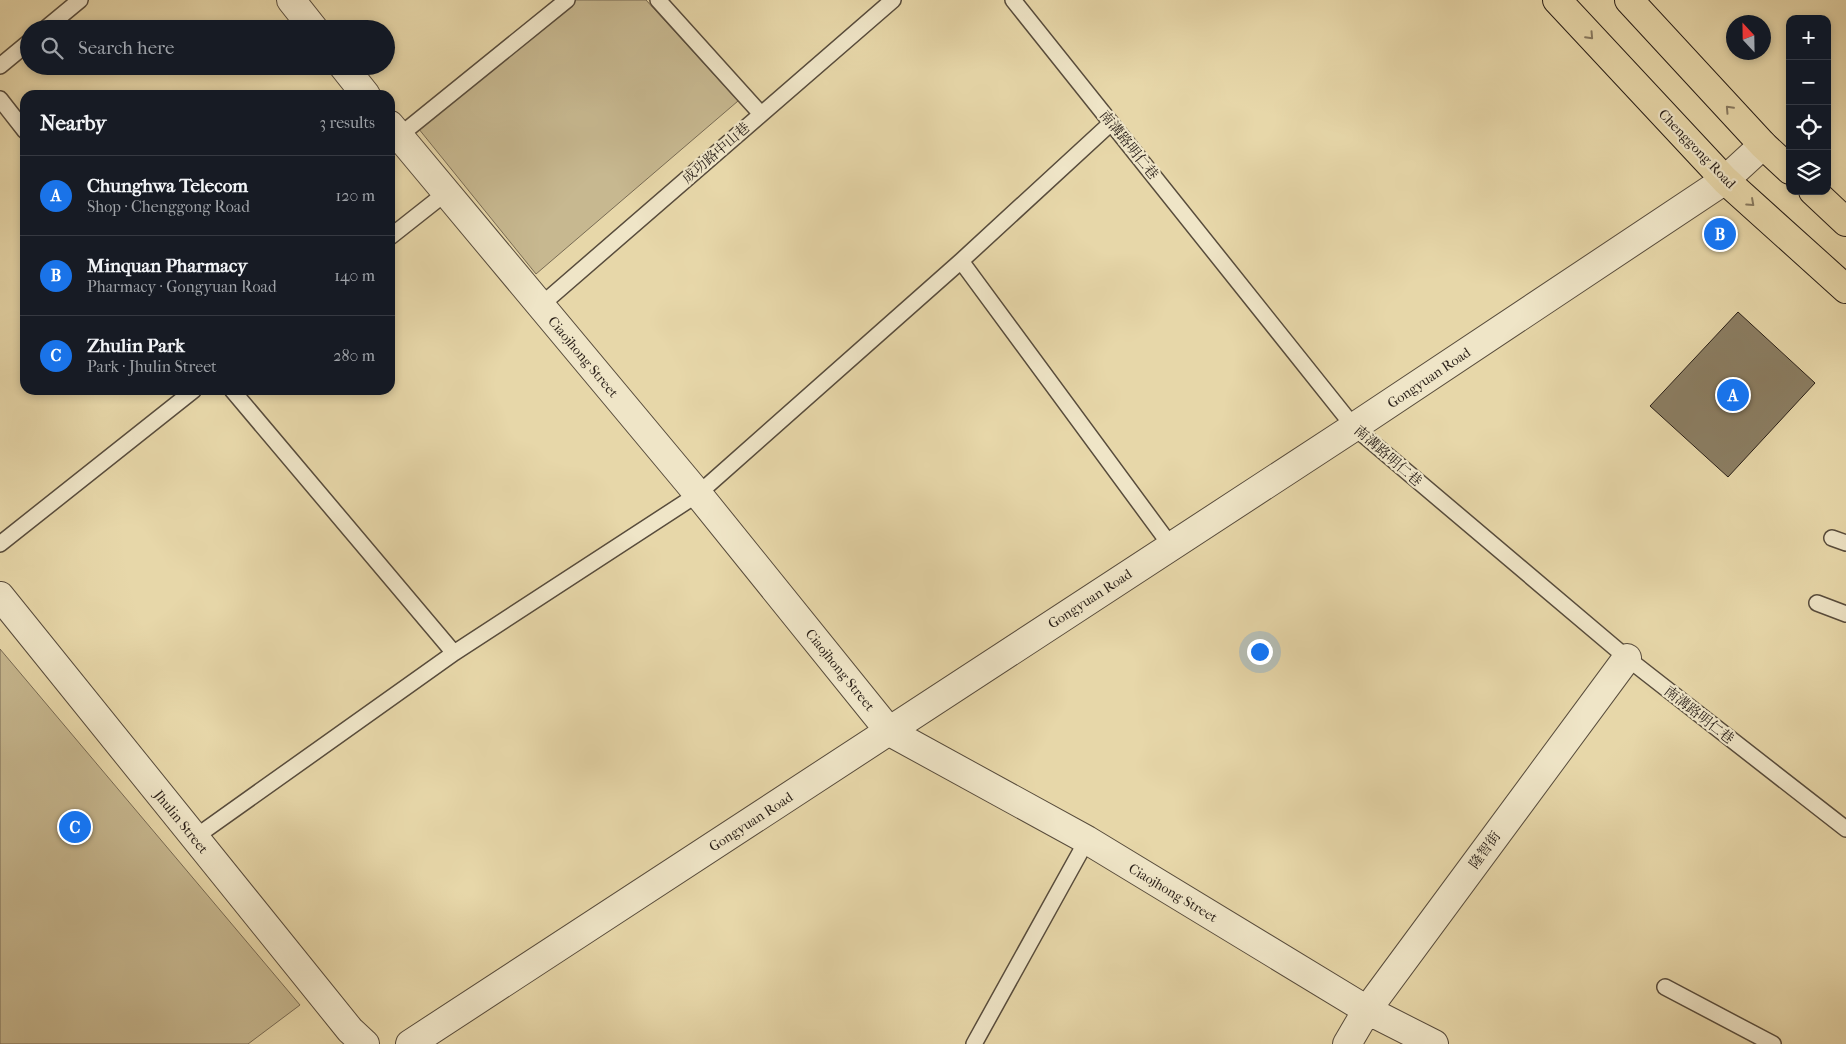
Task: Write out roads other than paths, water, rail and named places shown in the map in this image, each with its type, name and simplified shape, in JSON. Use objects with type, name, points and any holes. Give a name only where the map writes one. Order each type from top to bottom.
[{"type":"main road","name":"Chenggong Road","points":[[1556,0],[1725,180],[1846,289]]},
{"type":"main road","points":[[1629,0],[1763,145],[1786,166]]},
{"type":"main road","points":[[1817,195],[1846,222]]},
{"type":"street","points":[[291,0],[307,20]]},
{"type":"street","points":[[350,75],[362,90]]},
{"type":"street","name":"Ciaojhong Street","points":[[395,132],[698,494],[890,732],[1087,840],[1367,1010],[1434,1044]]},
{"type":"street","name":"Gongyuan Road","points":[[410,1044],[1354,428],[1725,180],[1763,145]]},
{"type":"street","name":"Jhulin Street","points":[[0,596],[350,1030],[366,1044]]},
{"type":"street","name":"隆智街","points":[[1348,1044],[1367,1010],[1627,658]]},
{"type":"lane","points":[[56,20],[80,0]]},
{"type":"lane","points":[[395,130],[567,0]]},
{"type":"lane","points":[[658,0],[761,114]]},
{"type":"lane","name":"成功路中山巷","points":[[540,306],[893,0]]},
{"type":"lane","name":"南溝路明仁巷","points":[[1013,0],[1354,428],[1627,658],[1846,829]]},
{"type":"lane","points":[[0,66],[20,49]]},
{"type":"lane","points":[[0,99],[20,125]]},
{"type":"lane","points":[[194,838],[454,653],[698,494],[961,262],[1112,123]]},
{"type":"lane","points":[[395,232],[447,192]]},
{"type":"lane","points":[[961,262],[1171,546]]},
{"type":"lane","points":[[0,544],[188,395]]},
{"type":"lane","points":[[236,395],[454,653]]},
{"type":"lane","points":[[1817,603],[1846,614]]},
{"type":"lane","points":[[974,1044],[1087,840]]},
{"type":"lane","points":[[1665,987],[1773,1044]]},
{"type":"place","name":"Minquan Pharmacy","points":[[1720,234]]},
{"type":"place","name":"Chunghwa Telecom","points":[[1733,395]]},
{"type":"place","name":"Zhulin Park","points":[[75,827]]}]
